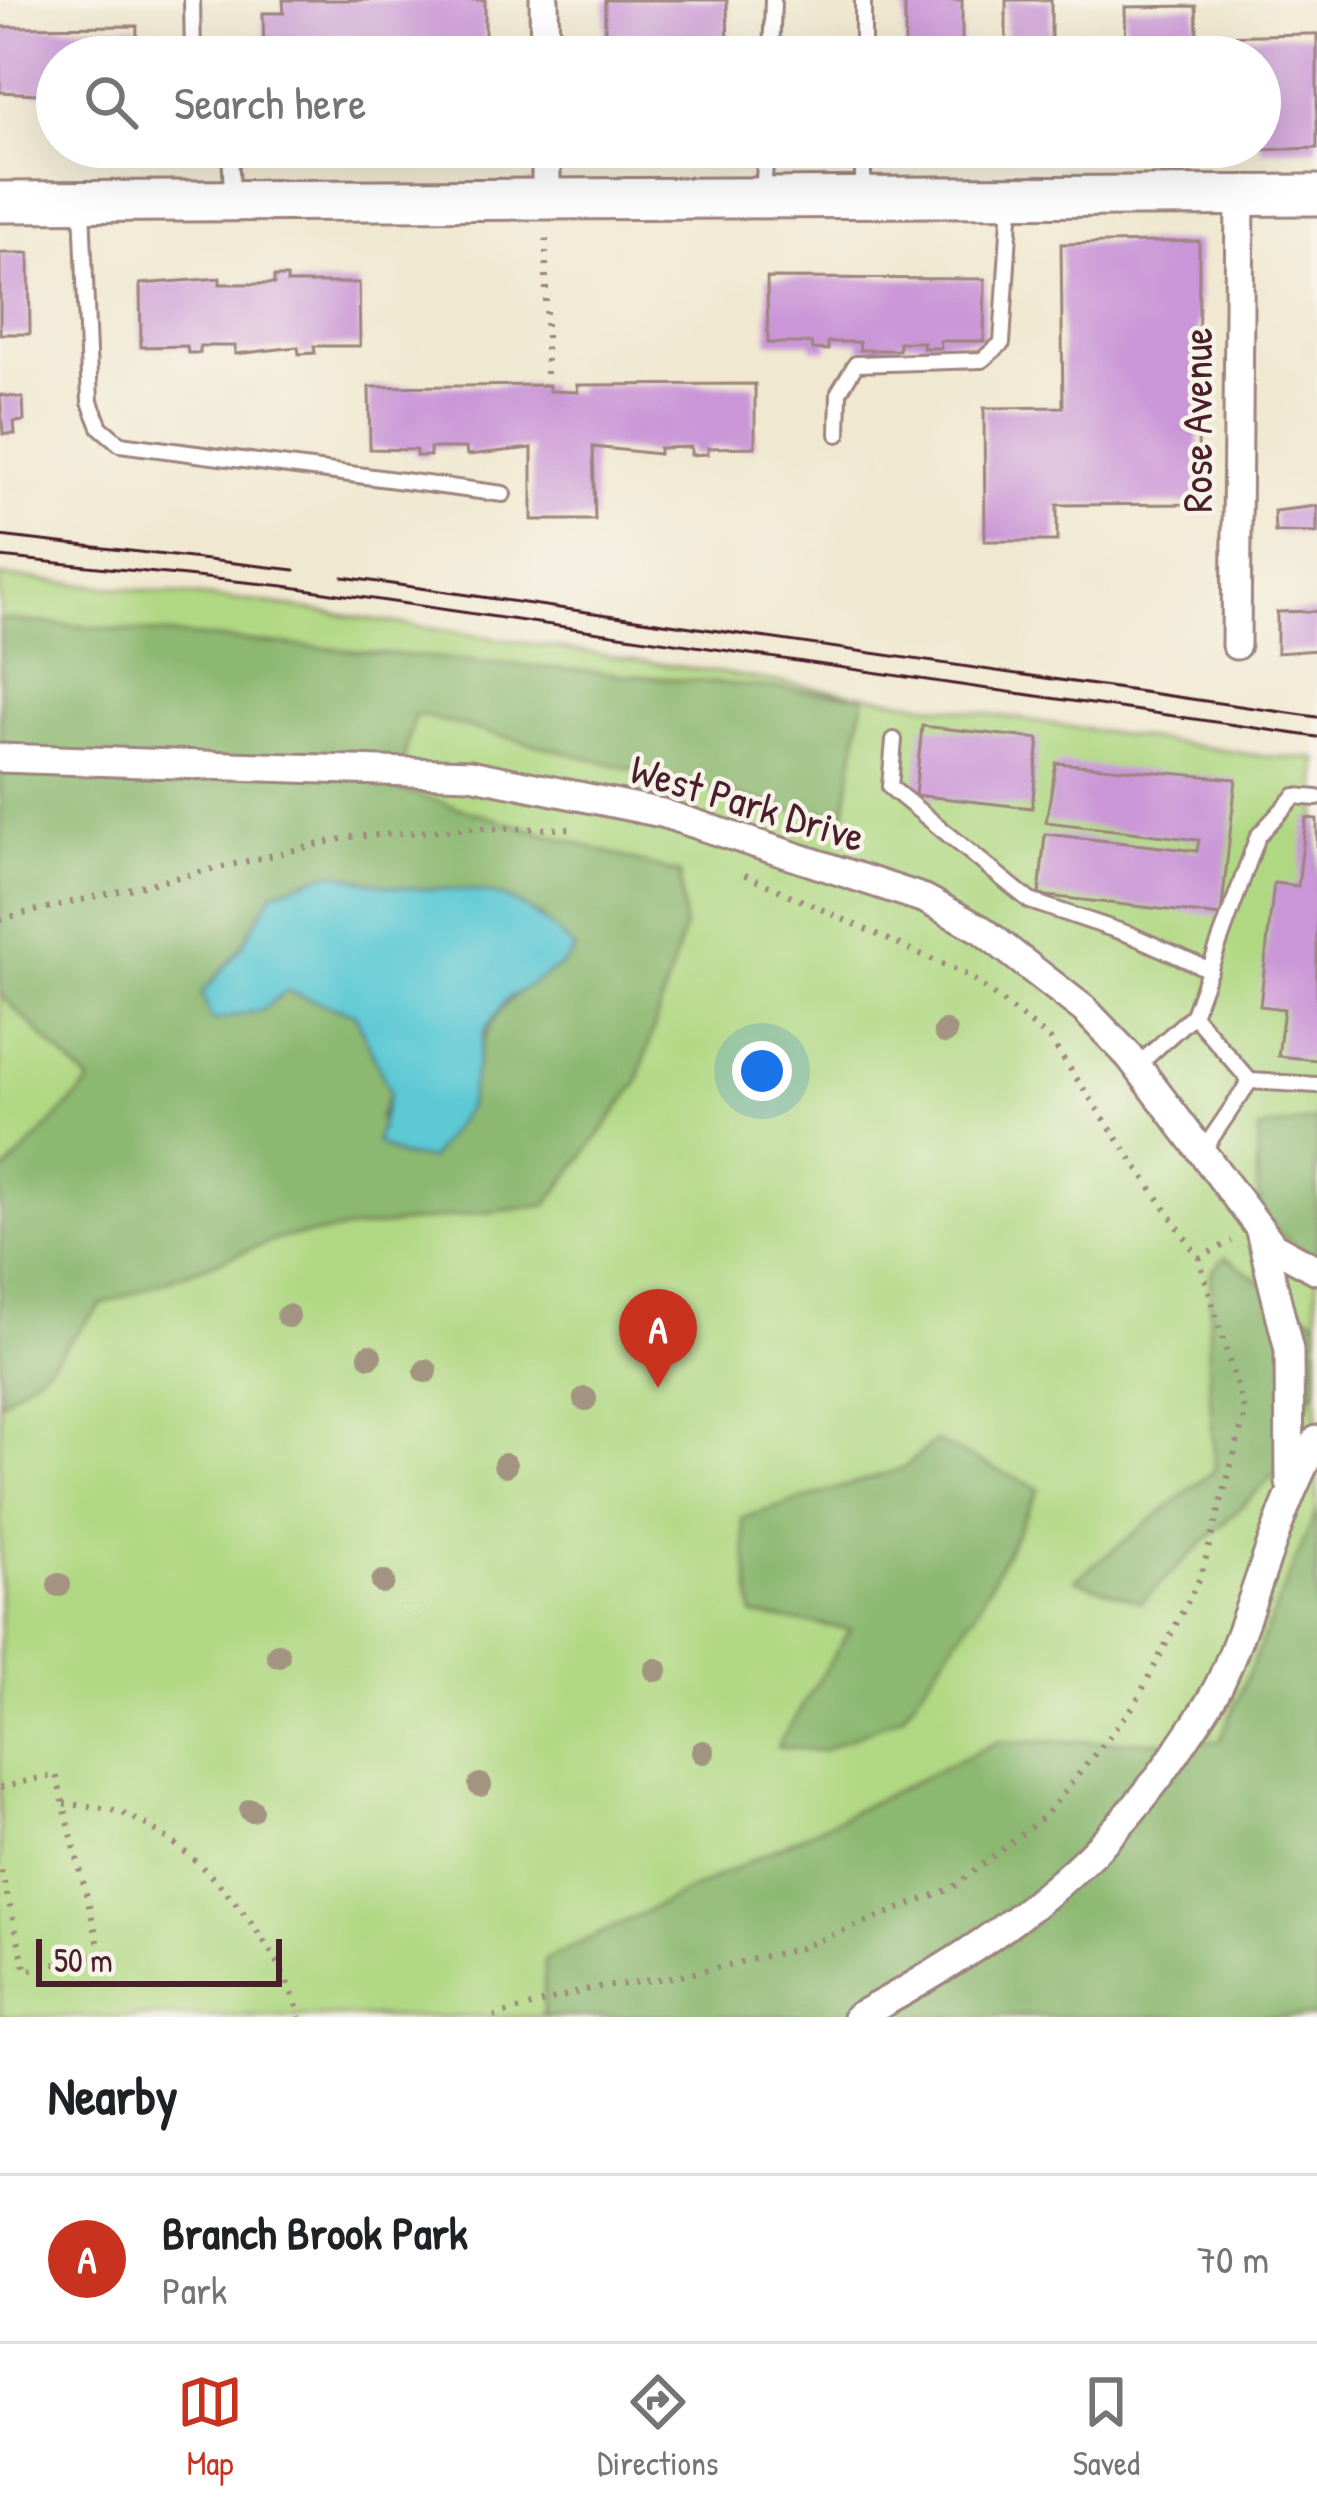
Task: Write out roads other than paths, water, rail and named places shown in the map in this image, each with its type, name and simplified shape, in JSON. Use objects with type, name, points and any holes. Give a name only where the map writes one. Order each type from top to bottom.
[{"type":"street","points":[[544,0],[545,36]]},
{"type":"street","points":[[546,168],[546,214]]},
{"type":"street","points":[[0,202],[232,200],[546,214],[764,196],[1317,195]]},
{"type":"street","name":"Rose Avenue","points":[[1236,645],[1240,196]]},
{"type":"street","name":"West Park Drive","points":[[0,758],[470,774],[662,813],[944,909],[1035,968],[1085,1010],[1137,1066],[1273,1246],[1317,1270]]},
{"type":"street","points":[[1259,1228],[1289,1350],[1290,1488]]},
{"type":"street","points":[[857,2017],[980,1948],[1040,1905],[1106,1842],[1154,1786],[1221,1682],[1290,1488],[1317,1440]]},
{"type":"lane","points":[[192,0],[193,36]]},
{"type":"lane","points":[[771,36],[773,0]]},
{"type":"lane","points":[[863,0],[863,36]]},
{"type":"lane","points":[[232,200],[235,168]]},
{"type":"lane","points":[[764,196],[765,168]]},
{"type":"lane","points":[[863,168],[863,196]]},
{"type":"lane","points":[[838,434],[839,392],[856,364],[982,360],[1002,343],[1012,244],[1011,196]]},
{"type":"lane","points":[[82,202],[90,402],[110,436],[134,448],[503,494]]},
{"type":"lane","points":[[894,740],[890,787],[1030,901],[1131,935],[1210,970]]},
{"type":"lane","points":[[1137,1066],[1193,1015],[1258,836],[1294,796],[1317,798]]},
{"type":"lane","points":[[1193,1015],[1250,1081],[1317,1085]]},
{"type":"lane","points":[[1202,1152],[1250,1081]]},
{"type":"water","points":[[331,872],[396,887],[498,896],[533,913],[575,950],[562,965],[507,999],[485,1030],[467,1108],[430,1159],[400,1156],[376,1142],[390,1092],[355,1014],[286,991],[262,1010],[212,1021],[202,994],[241,948],[273,892]]},
{"type":"tram line","points":[[0,536],[295,570]]},
{"type":"tram line","points":[[0,557],[284,586],[1317,737]]},
{"type":"tram line","points":[[343,577],[1317,717]]},
{"type":"place","name":"Branch Brook Park","points":[[658,1388]]}]
